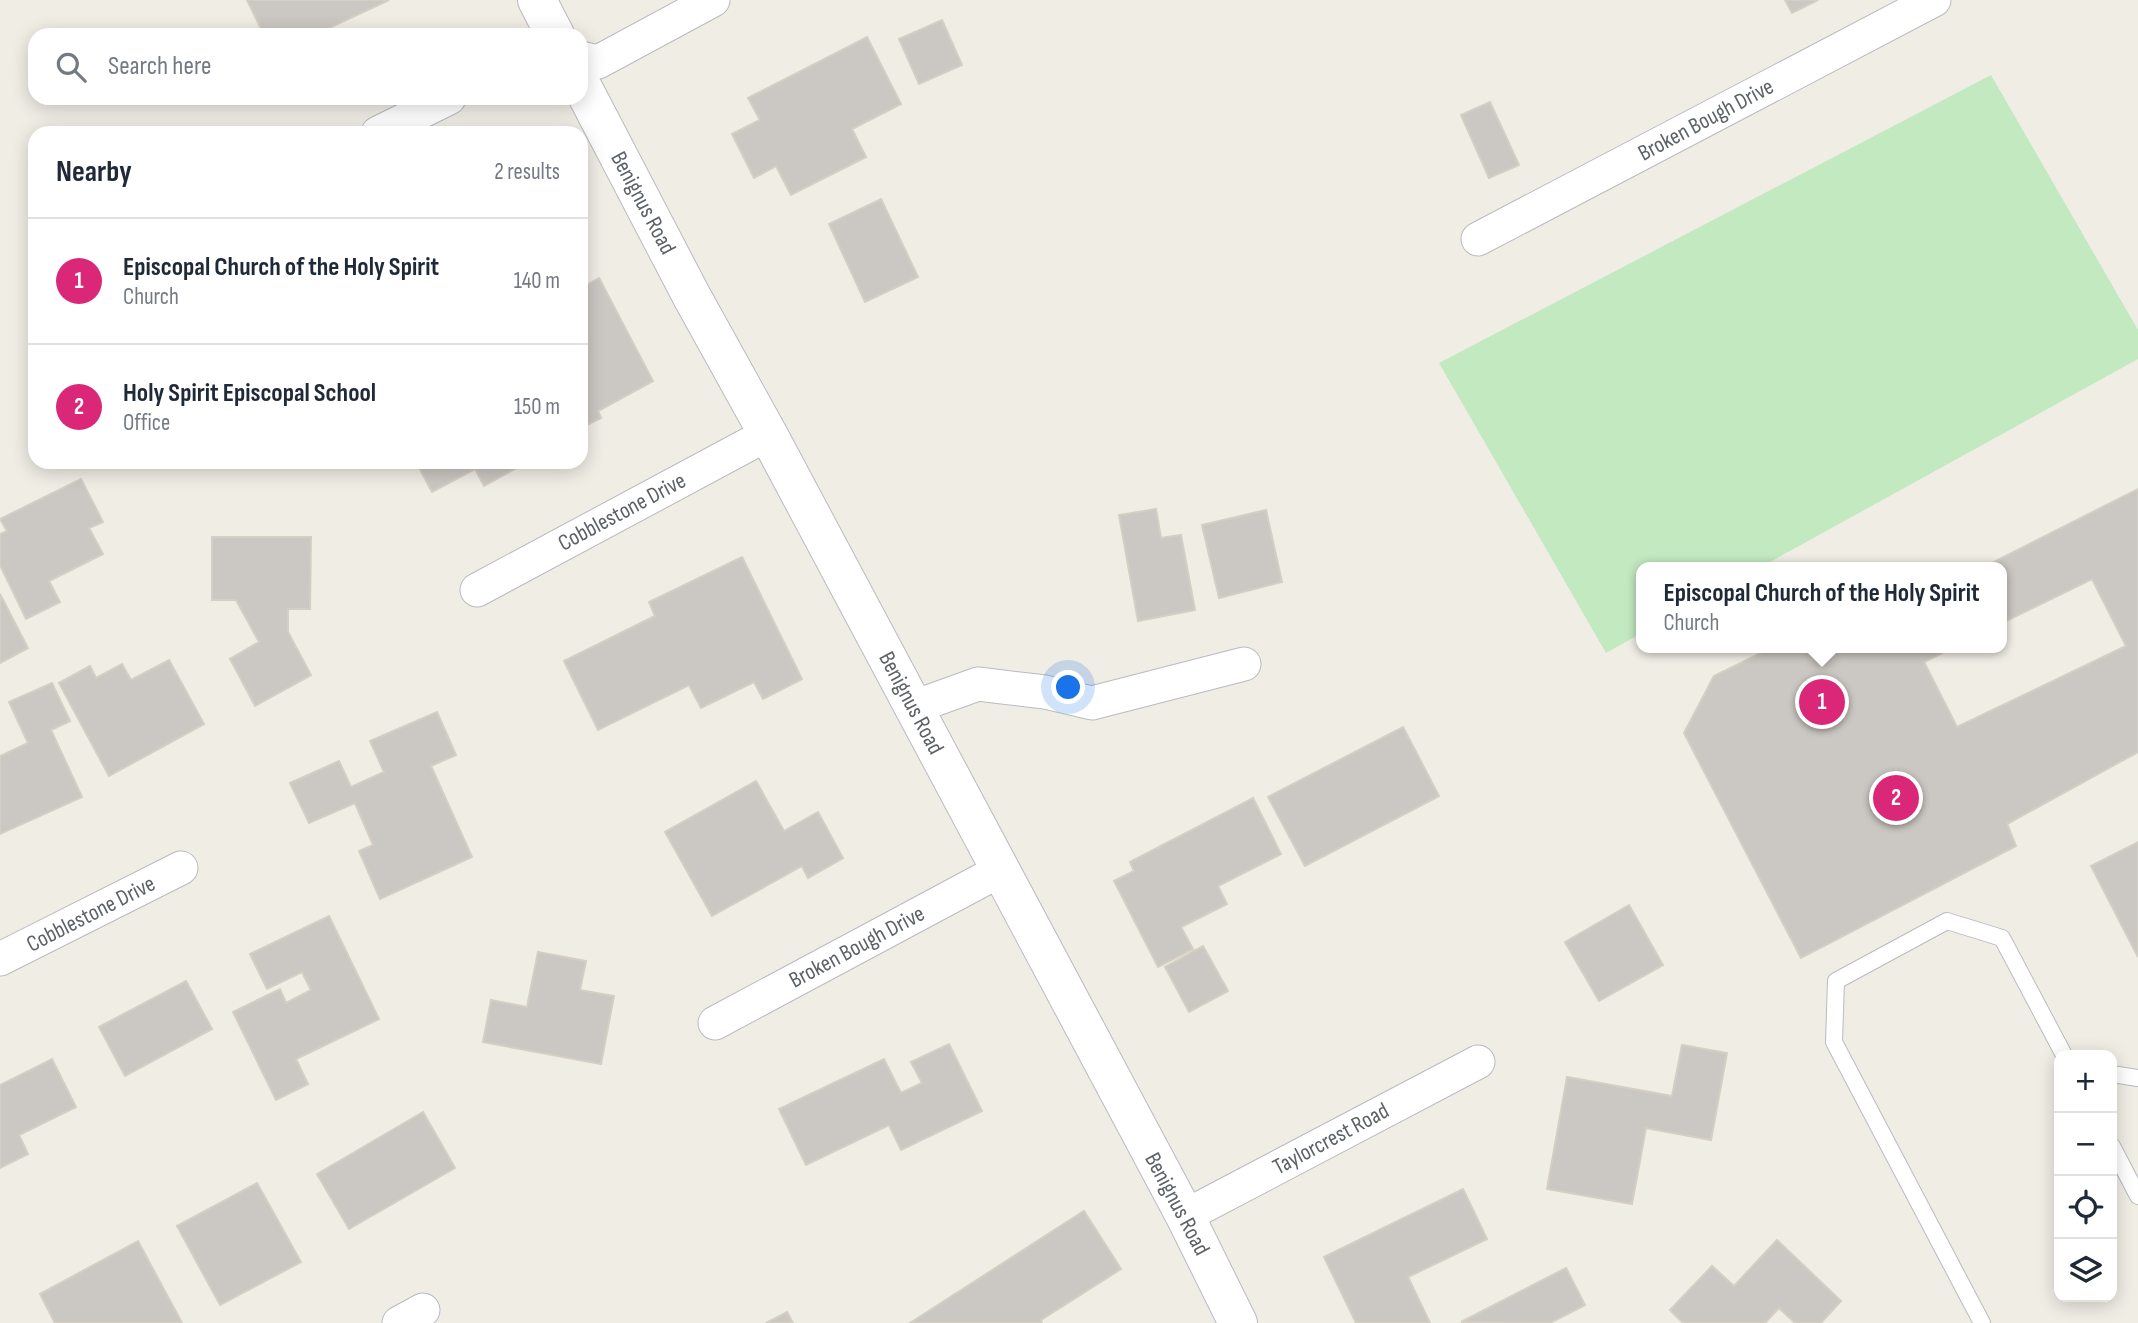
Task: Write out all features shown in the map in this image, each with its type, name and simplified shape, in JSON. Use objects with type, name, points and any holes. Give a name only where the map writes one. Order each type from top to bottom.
[{"type":"street","points":[[537,0],[551,28]]},
{"type":"street","points":[[588,60],[598,62],[713,0]]},
{"type":"street","name":"Broken Bough Drive","points":[[1478,239],[1934,0]]},
{"type":"street","name":"Benignus Road","points":[[588,97],[691,295],[768,434],[1185,1216],[1231,1321]]},
{"type":"street","points":[[392,126],[435,105]]},
{"type":"street","name":"Cobblestone Drive","points":[[477,590],[768,434]]},
{"type":"street","points":[[914,707],[978,684],[1045,692],[1093,704],[1244,664]]},
{"type":"street","name":"Cobblestone Drive","points":[[0,959],[181,868]]},
{"type":"street","name":"Broken Bough Drive","points":[[715,1023],[999,871]]},
{"type":"street","name":"Taylorcrest Road","points":[[1185,1216],[1478,1062]]},
{"type":"lane","points":[[1982,1323],[1834,1042],[1836,981],[1947,921],[2002,938],[2061,1050]]},
{"type":"lane","points":[[2117,1075],[2138,1078]]},
{"type":"lane","points":[[2117,1156],[2138,1196]]},
{"type":"green space","points":[[1991,75],[2138,330],[2138,359],[1770,562],[1636,562],[1636,636],[1606,653],[1439,363]]},
{"type":"building","points":[[247,0],[389,0],[329,28],[261,28]]},
{"type":"building","points":[[1785,0],[1818,0],[1792,13]]},
{"type":"building","points":[[942,20],[962,65],[919,84],[899,39]]},
{"type":"building","points":[[867,37],[901,104],[852,129],[866,157],[791,195],[776,166],[754,178],[732,134],[760,120],[748,98]]},
{"type":"building","points":[[1490,102],[1519,165],[1489,178],[1461,115]]},
{"type":"building","points":[[881,199],[918,277],[865,302],[829,224]]},
{"type":"building","points":[[599,278],[653,381],[598,411],[601,418],[588,424],[588,284]]},
{"type":"building","points":[[420,469],[475,469],[432,492]]},
{"type":"building","points":[[475,469],[514,469],[484,486]]},
{"type":"building","points":[[81,479],[103,522],[89,528],[103,554],[49,581],[60,602],[26,619],[0,565],[0,534],[7,531],[0,519]]},
{"type":"building","points":[[2138,489],[2138,752],[2007,824],[2016,846],[1801,958],[1684,733],[1714,676],[1761,653],[1942,653],[1924,662],[1957,727],[2126,646],[2092,579],[2007,621],[2007,562],[1994,562]]},
{"type":"building","points":[[1156,509],[1161,538],[1181,535],[1195,610],[1138,621],[1119,515]]},
{"type":"building","points":[[1266,510],[1282,582],[1219,598],[1202,525]]},
{"type":"building","points":[[212,537],[311,537],[310,609],[288,609],[288,632],[311,675],[255,706],[230,659],[259,642],[236,600],[212,600]]},
{"type":"building","points":[[742,557],[802,679],[763,699],[754,682],[701,708],[689,685],[598,730],[564,661],[655,616],[649,602]]},
{"type":"building","points":[[0,594],[28,648],[0,663]]},
{"type":"building","points":[[169,660],[204,724],[109,776],[59,683],[90,666],[96,678],[122,664],[131,680]]},
{"type":"building","points":[[52,683],[70,721],[51,730],[82,797],[0,834],[0,756],[28,743],[9,702]]},
{"type":"building","points":[[437,712],[456,755],[431,766],[472,857],[380,899],[359,851],[373,845],[355,803],[309,823],[290,783],[339,761],[351,787],[384,772],[370,741]]},
{"type":"building","points":[[1403,727],[1439,796],[1305,866],[1268,797]]},
{"type":"building","points":[[756,781],[784,831],[818,812],[843,858],[808,878],[802,866],[712,916],[665,832]]},
{"type":"building","points":[[1253,798],[1281,854],[1218,886],[1227,904],[1181,927],[1193,949],[1158,967],[1114,881],[1134,871],[1130,862]]},
{"type":"building","points":[[2138,842],[2138,957],[2091,866]]},
{"type":"building","points":[[1629,905],[1663,965],[1599,1001],[1565,942]]},
{"type":"building","points":[[329,916],[379,1019],[296,1059],[308,1084],[276,1100],[233,1012],[280,989],[286,1003],[311,990],[302,972],[267,989],[250,954]]},
{"type":"building","points":[[1203,946],[1228,991],[1189,1012],[1165,967]]},
{"type":"building","points":[[538,952],[586,961],[580,990],[614,996],[601,1064],[483,1042],[491,1000],[527,1007]]},
{"type":"building","points":[[186,981],[212,1029],[125,1076],[99,1027]]},
{"type":"building","points":[[949,1044],[982,1111],[901,1150],[889,1125],[806,1165],[779,1109],[884,1059],[901,1093],[922,1083],[911,1062]]},
{"type":"building","points":[[1682,1045],[1727,1053],[1711,1140],[1646,1128],[1632,1204],[1547,1189],[1567,1077],[1672,1096]]},
{"type":"building","points":[[52,1059],[76,1107],[19,1135],[28,1154],[0,1168],[0,1085]]},
{"type":"building","points":[[423,1112],[455,1168],[349,1229],[317,1174]]},
{"type":"building","points":[[257,1183],[301,1262],[220,1305],[177,1226]]},
{"type":"building","points":[[1463,1189],[1487,1239],[1408,1277],[1430,1323],[1356,1323],[1324,1257]]},
{"type":"building","points":[[1084,1211],[1121,1269],[1041,1320],[1042,1323],[910,1323]]},
{"type":"building","points":[[1777,1240],[1841,1301],[1821,1323],[1795,1323],[1779,1308],[1765,1323],[1683,1323],[1670,1310],[1712,1266],[1734,1286]]},
{"type":"building","points":[[138,1241],[182,1323],[55,1323],[40,1294]]},
{"type":"building","points":[[1566,1268],[1585,1305],[1550,1323],[1461,1322]]},
{"type":"building","points":[[787,1312],[793,1323],[766,1323]]},
{"type":"place","name":"Episcopal Church of the Holy Spirit","points":[[1822,702]]},
{"type":"place","name":"Holy Spirit Episcopal School","points":[[1896,798]]}]
